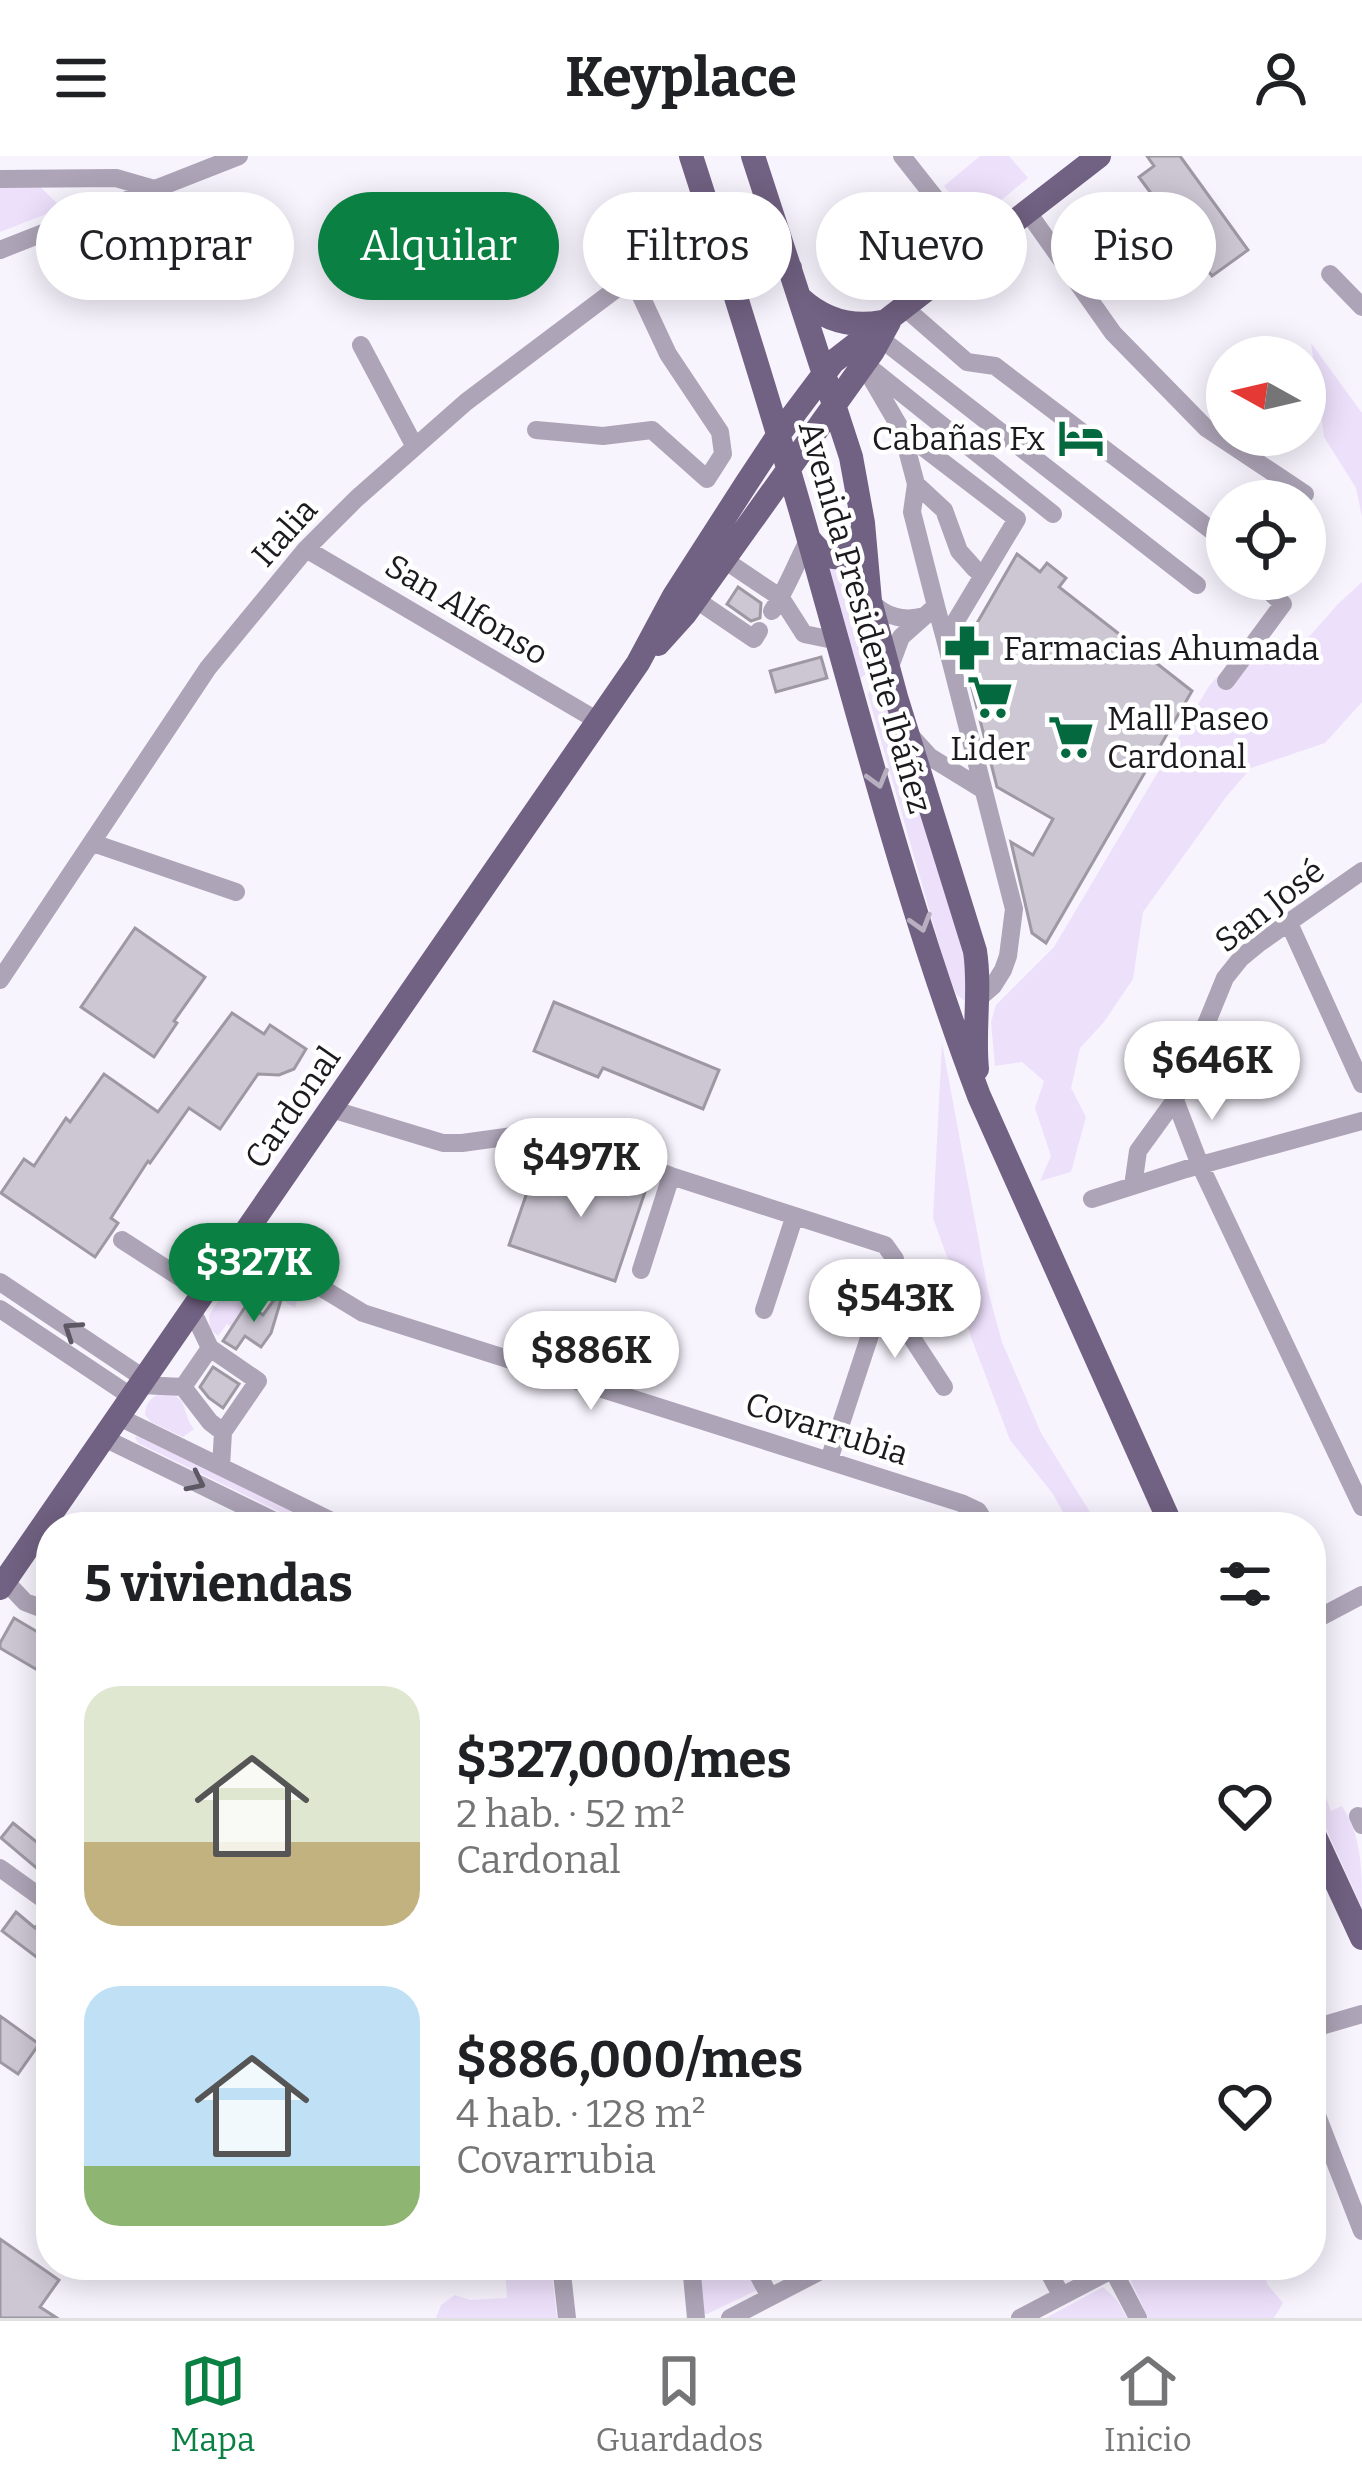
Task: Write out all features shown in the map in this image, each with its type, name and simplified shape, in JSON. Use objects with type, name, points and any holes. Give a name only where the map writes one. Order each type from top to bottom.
[{"type":"main road","name":"Avenida Presidente Ibáñez","points":[[692,156],[703,192]]},
{"type":"main road","name":"Avenida Presidente Ibáñez","points":[[753,156],[765,192]]},
{"type":"main road","points":[[1028,211],[1084,160]]},
{"type":"main road","name":"Avenida Presidente Ibáñez","points":[[792,274],[851,457],[870,601],[975,951],[979,1096]]},
{"type":"main road","points":[[800,298],[822,315],[847,323],[874,324],[892,322],[918,300]]},
{"type":"main road","name":"Avenida Presidente Ibáñez","points":[[737,300],[942,992],[979,1096],[1165,1512]]},
{"type":"main road","name":"Cardonal","points":[[638,663],[695,599],[892,322]]},
{"type":"main road","name":"Cardonal","points":[[53,1512],[638,663],[674,596],[779,434],[845,350],[892,322]]},
{"type":"main road","points":[[746,484],[760,421],[758,366]]},
{"type":"main road","points":[[809,539],[821,554],[840,557],[856,547],[863,523]]},
{"type":"main road","points":[[856,705],[858,690],[871,679],[890,685],[896,697]]},
{"type":"main road","points":[[942,992],[958,1007],[978,999]]},
{"type":"main road","name":"Cardonal","points":[[2,1585],[36,1536]]},
{"type":"main road","points":[[1326,1860],[1362,1938]]},
{"type":"street","points":[[0,250],[154,189],[184,166],[238,156]]},
{"type":"street","points":[[902,156],[931,192]]},
{"type":"street","points":[[0,179],[116,178],[154,189]]},
{"type":"street","points":[[1028,211],[1113,333],[1206,428],[1284,480]]},
{"type":"street","points":[[1330,274],[1362,307]]},
{"type":"street","name":"Italia","points":[[4,967],[93,843],[208,668],[306,549],[415,447],[520,359],[601,300]]},
{"type":"street","points":[[536,430],[603,436],[652,430],[707,479],[723,454],[720,432],[668,354],[643,300]]},
{"type":"street","points":[[892,322],[967,362],[995,366],[1206,526]]},
{"type":"street","points":[[892,322],[1197,585]]},
{"type":"street","points":[[361,345],[415,447]]},
{"type":"street","points":[[863,363],[902,431],[916,484],[912,512],[933,610],[945,639],[1011,893],[1012,929],[1003,970],[978,999]]},
{"type":"street","points":[[863,363],[1053,514]]},
{"type":"street","points":[[902,431],[1017,519],[945,639]]},
{"type":"street","points":[[916,484],[944,510],[959,551],[974,569]]},
{"type":"street","points":[[777,605],[809,539]]},
{"type":"street","name":"San Alfonso","points":[[306,549],[598,722]]},
{"type":"street","points":[[723,559],[804,634],[838,641]]},
{"type":"street","points":[[695,599],[754,639],[759,632]]},
{"type":"street","points":[[1226,680],[1283,604],[1279,600]]},
{"type":"street","points":[[870,601],[893,617],[912,619],[933,610]]},
{"type":"street","points":[[889,669],[901,637],[933,610]]},
{"type":"street","points":[[906,730],[930,757],[982,788]]},
{"type":"street","points":[[93,843],[236,892]]},
{"type":"street","name":"San José","points":[[1133,1186],[1138,1151],[1174,1100],[1226,978],[1240,958],[1362,871]]},
{"type":"street","points":[[1288,921],[1362,1084]]},
{"type":"street","points":[[975,951],[995,952],[1012,929]]},
{"type":"street","points":[[1174,1100],[1200,1165],[1362,1507]]},
{"type":"street","points":[[331,1109],[443,1143],[560,1135],[885,1245],[895,1259],[829,1460]]},
{"type":"street","points":[[1092,1199],[1362,1120]]},
{"type":"street","points":[[641,1270],[671,1176]]},
{"type":"street","points":[[764,1310],[794,1218]]},
{"type":"street","name":"Covarrubia","points":[[241,1239],[363,1313],[979,1512]]},
{"type":"street","points":[[122,1240],[198,1301],[209,1348],[258,1381],[217,1427],[181,1447]]},
{"type":"street","points":[[0,1282],[181,1447],[300,1512]]},
{"type":"street","points":[[883,1301],[944,1387]]},
{"type":"street","points":[[0,1309],[268,1512]]},
{"type":"street","points":[[128,1403],[183,1387],[209,1348]]},
{"type":"street","points":[[183,1387],[217,1427],[221,1467]]},
{"type":"street","points":[[2,1585],[36,1606]]},
{"type":"street","points":[[1326,1614],[1362,1595]]},
{"type":"street","points":[[0,1868],[36,1894]]},
{"type":"street","points":[[1326,2025],[1362,2014]]},
{"type":"street","points":[[1326,2139],[1362,2231]]},
{"type":"street","points":[[563,2280],[567,2318]]},
{"type":"street","points":[[692,2280],[696,2318]]},
{"type":"street","points":[[761,2280],[770,2297]]},
{"type":"street","points":[[730,2318],[803,2280]]},
{"type":"street","points":[[1053,2280],[1061,2295]]},
{"type":"street","points":[[1079,2280],[1082,2285]]},
{"type":"street","points":[[1020,2318],[1092,2280]]},
{"type":"street","points":[[1122,2280],[1138,2318]]},
{"type":"shaded area","points":[[980,156],[1009,156],[1028,178],[1011,192],[949,192],[944,186]]},
{"type":"shaded area","points":[[33,180],[45,192],[36,192],[36,218],[0,232],[0,181]]},
{"type":"shaded area","points":[[1326,364],[1362,413],[1362,517],[1356,488],[1326,440]]},
{"type":"shaded area","points":[[858,559],[881,670],[871,670],[858,680],[824,567]]},
{"type":"shaded area","points":[[1362,582],[1362,702],[1325,743],[1251,768],[1143,912],[1133,979],[1080,1048],[1071,1088],[1086,1117],[1071,1172],[1040,1181],[1051,1156],[1035,1108],[1044,1081],[1022,1062],[995,1066],[991,1022],[996,1005],[1054,947],[1209,686],[1233,660],[1265,655],[1307,639]]},
{"type":"shaded area","points":[[879,685],[966,961],[965,1001],[949,979],[868,695],[871,687]]},
{"type":"shaded area","points":[[942,1043],[988,1291],[1002,1342],[1041,1433],[1090,1512],[1063,1512],[1010,1440],[933,1218]]},
{"type":"shaded area","points":[[251,1260],[300,1289],[295,1308],[259,1285],[231,1327],[227,1324],[218,1336],[210,1329],[209,1315],[243,1264]]},
{"type":"shaded area","points":[[161,1393],[177,1397],[184,1405],[194,1429],[183,1437],[145,1415],[149,1401]]},
{"type":"shaded area","points":[[137,1436],[295,1512],[280,1512]]},
{"type":"shaded area","points":[[1326,1798],[1331,1811],[1342,1806],[1354,1829],[1362,1908],[1326,1828]]},
{"type":"shaded area","points":[[506,2280],[553,2280],[557,2318],[436,2318],[441,2305],[455,2295],[470,2300],[507,2298]]},
{"type":"shaded area","points":[[698,2280],[753,2280],[757,2290],[703,2313]]},
{"type":"shaded area","points":[[1131,2280],[1266,2280],[1283,2303],[1274,2318],[1148,2318]]},
{"type":"shaded area","points":[[1103,2287],[1127,2318],[1046,2318]]},
{"type":"building","points":[[1147,156],[1180,156],[1206,192],[1150,192],[1139,177],[1154,166]]},
{"type":"building","points":[[1216,206],[1248,250],[1216,273]]},
{"type":"building","name":"Mall Paseo Cardonal","points":[[1017,554],[1040,572],[1047,563],[1066,578],[1059,587],[1192,691],[1046,943],[1032,933],[1011,842],[1033,855],[1053,819],[997,787],[962,649]]},
{"type":"building","points":[[738,587],[761,603],[760,618],[751,621],[727,604]]},
{"type":"building","points":[[821,657],[827,678],[776,692],[770,671]]},
{"type":"building","points":[[135,928],[205,977],[154,1057],[81,1007]]},
{"type":"building","points":[[554,1002],[719,1070],[703,1109],[603,1068],[598,1077],[534,1051]]},
{"type":"building","points":[[232,1013],[264,1034],[270,1025],[306,1049],[294,1069],[279,1075],[258,1074],[220,1129],[189,1108],[111,1218],[118,1223],[95,1257],[1,1193],[24,1159],[34,1166],[104,1074],[158,1112]]},
{"type":"building","points":[[593,1165],[648,1183],[615,1281],[509,1245],[534,1172],[584,1189]]},
{"type":"building","points":[[282,1289],[271,1333],[261,1347],[245,1336],[236,1349],[223,1341],[247,1304],[263,1315]]},
{"type":"building","points":[[213,1367],[239,1384],[223,1408],[200,1387]]},
{"type":"building","points":[[14,1618],[36,1631],[36,1669],[0,1648]]},
{"type":"building","points":[[13,1823],[36,1842],[36,1868],[1,1838]]},
{"type":"building","points":[[16,1912],[36,1927],[36,1957],[2,1931]]},
{"type":"building","points":[[0,2016],[36,2042],[36,2048],[18,2074],[0,2062]]},
{"type":"building","points":[[0,2239],[36,2264],[36,2280],[59,2280],[40,2307],[57,2318],[0,2318]]},
{"type":"place","name":"Cabañas Fx","points":[[1081,438]]},
{"type":"place","name":"Farmacias Ahumada","points":[[967,648]]},
{"type":"place","name":"Lider","points":[[990,697]]},
{"type":"place","name":"Mall Paseo Cardonal","points":[[1071,737]]}]
